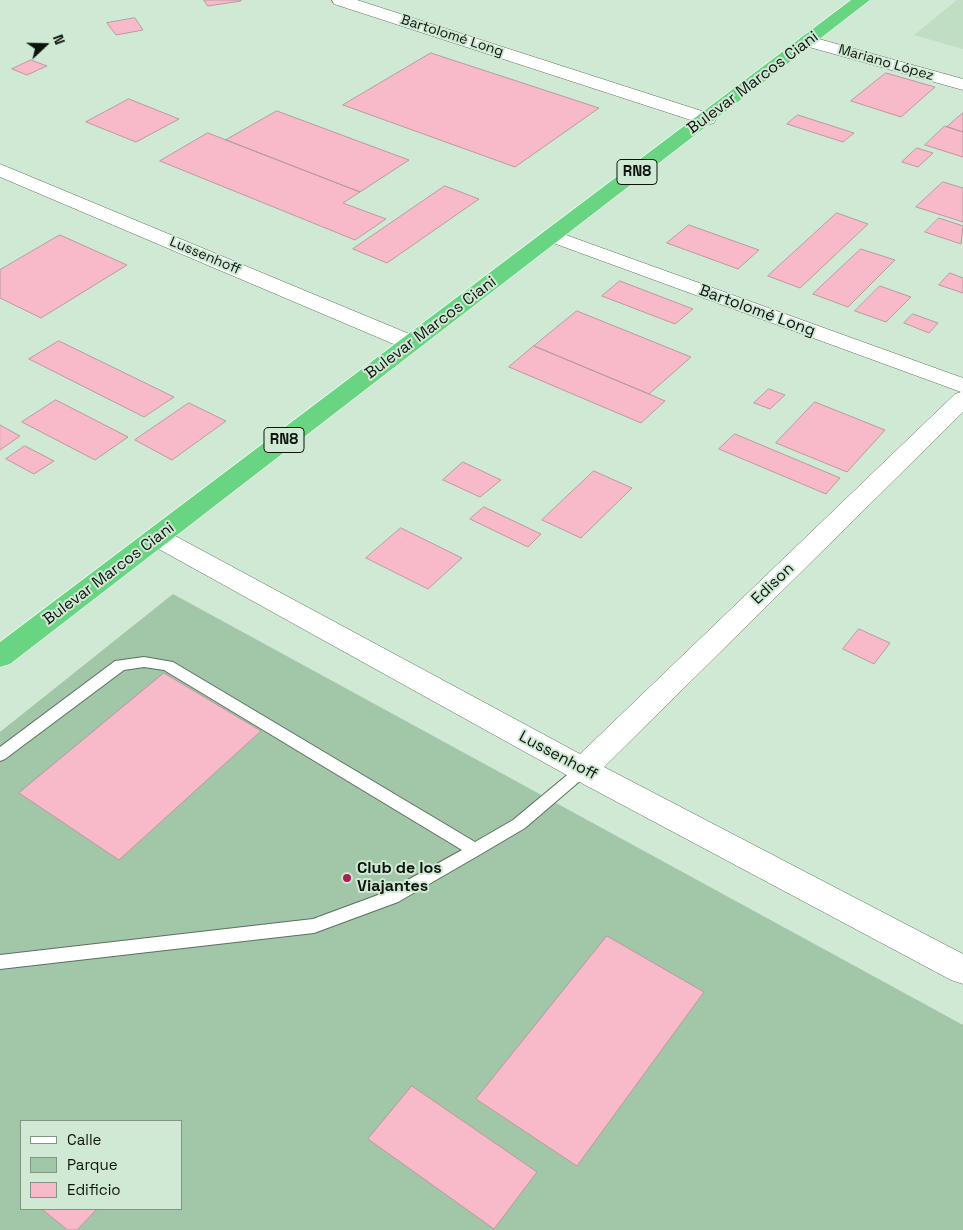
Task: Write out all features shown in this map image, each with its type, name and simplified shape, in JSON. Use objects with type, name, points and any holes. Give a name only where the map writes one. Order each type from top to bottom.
[{"type":"highway","name":"Bulevar Marcos Ciani","points":[[0,657],[862,0]]},
{"type":"street","name":"Bartolomé Long","points":[[340,0],[707,118]]},
{"type":"street","name":"Mariano López","points":[[808,41],[963,85]]},
{"type":"street","name":"Lussenhoff","points":[[0,170],[411,342]]},
{"type":"street","name":"Bartolomé Long","points":[[552,236],[963,386]]},
{"type":"street","name":"Edison","points":[[582,770],[963,399]]},
{"type":"street","name":"Lussenhoff","points":[[157,537],[582,770],[963,970]]},
{"type":"lane","points":[[0,755],[120,665],[144,662],[168,666],[475,850]]},
{"type":"lane","points":[[0,962],[314,926],[392,897],[475,850],[519,824],[582,770]]},
{"type":"shaded area","points":[[957,0],[963,0],[963,49],[914,35]]},
{"type":"green space","name":"Club de los Viajantes","points":[[173,594],[963,1025],[963,1230],[0,1230],[0,732]]},
{"type":"building","points":[[204,0],[241,0],[241,1],[208,6]]},
{"type":"building","points":[[135,18],[143,30],[116,35],[107,23]]},
{"type":"building","points":[[431,53],[599,108],[515,167],[343,105]]},
{"type":"building","points":[[31,60],[47,66],[27,75],[12,69]]},
{"type":"building","points":[[886,73],[935,87],[901,117],[851,101]]},
{"type":"building","points":[[129,99],[179,119],[136,142],[86,122]]},
{"type":"building","points":[[277,111],[409,160],[360,192],[226,140]]},
{"type":"building","points":[[963,113],[963,132],[947,127]]},
{"type":"building","points":[[798,115],[854,133],[843,142],[787,124]]},
{"type":"building","points":[[945,126],[963,132],[963,157],[925,145]]},
{"type":"building","points":[[208,133],[360,192],[343,203],[386,219],[355,240],[160,161]]},
{"type":"building","points":[[917,148],[933,153],[918,167],[902,162]]},
{"type":"building","points":[[943,182],[963,188],[963,222],[916,207]]},
{"type":"building","points":[[445,186],[479,199],[387,263],[353,249]]},
{"type":"building","points":[[837,213],[868,224],[800,288],[768,276]]},
{"type":"building","points":[[939,218],[963,226],[961,244],[925,232]]},
{"type":"building","points":[[689,225],[759,250],[738,269],[667,243]]},
{"type":"building","points":[[60,235],[127,265],[41,318],[0,298],[0,270]]},
{"type":"building","points":[[861,249],[895,260],[848,307],[813,294]]},
{"type":"building","points":[[950,273],[963,278],[963,293],[939,285]]},
{"type":"building","points":[[620,281],[693,309],[675,324],[602,296]]},
{"type":"building","points":[[880,286],[911,297],[886,322],[855,311]]},
{"type":"building","points":[[577,311],[691,357],[649,394],[534,346]]},
{"type":"building","points":[[913,314],[938,323],[929,333],[904,323]]},
{"type":"building","points":[[59,341],[174,397],[144,417],[29,359]]},
{"type":"building","points":[[534,346],[665,401],[641,423],[509,367]]},
{"type":"building","points":[[769,389],[785,395],[770,409],[754,403]]},
{"type":"building","points":[[56,400],[128,437],[95,460],[22,422]]},
{"type":"building","points":[[815,402],[885,430],[847,472],[776,443]]},
{"type":"building","points":[[189,403],[226,421],[172,460],[135,440]]},
{"type":"building","points":[[0,425],[20,436],[0,450]]},
{"type":"building","points":[[735,434],[840,478],[826,494],[719,449]]},
{"type":"building","points":[[25,446],[54,461],[34,474],[6,459]]},
{"type":"building","points":[[463,462],[501,480],[480,497],[443,480]]},
{"type":"building","points":[[594,471],[632,488],[581,538],[542,520]]},
{"type":"building","points":[[484,507],[541,534],[528,547],[470,519]]},
{"type":"building","points":[[401,528],[462,558],[428,589],[366,558]]},
{"type":"building","points":[[859,629],[890,643],[874,664],[843,649]]},
{"type":"building","points":[[164,673],[261,731],[119,860],[19,793]]},
{"type":"building","points":[[607,936],[704,992],[577,1166],[476,1099]]},
{"type":"building","points":[[412,1086],[537,1172],[494,1229],[368,1139]]},
{"type":"building","points":[[43,1210],[96,1210],[77,1230],[68,1230]]},
{"type":"place","name":"Club de los Viajantes","points":[[347,878]]}]
